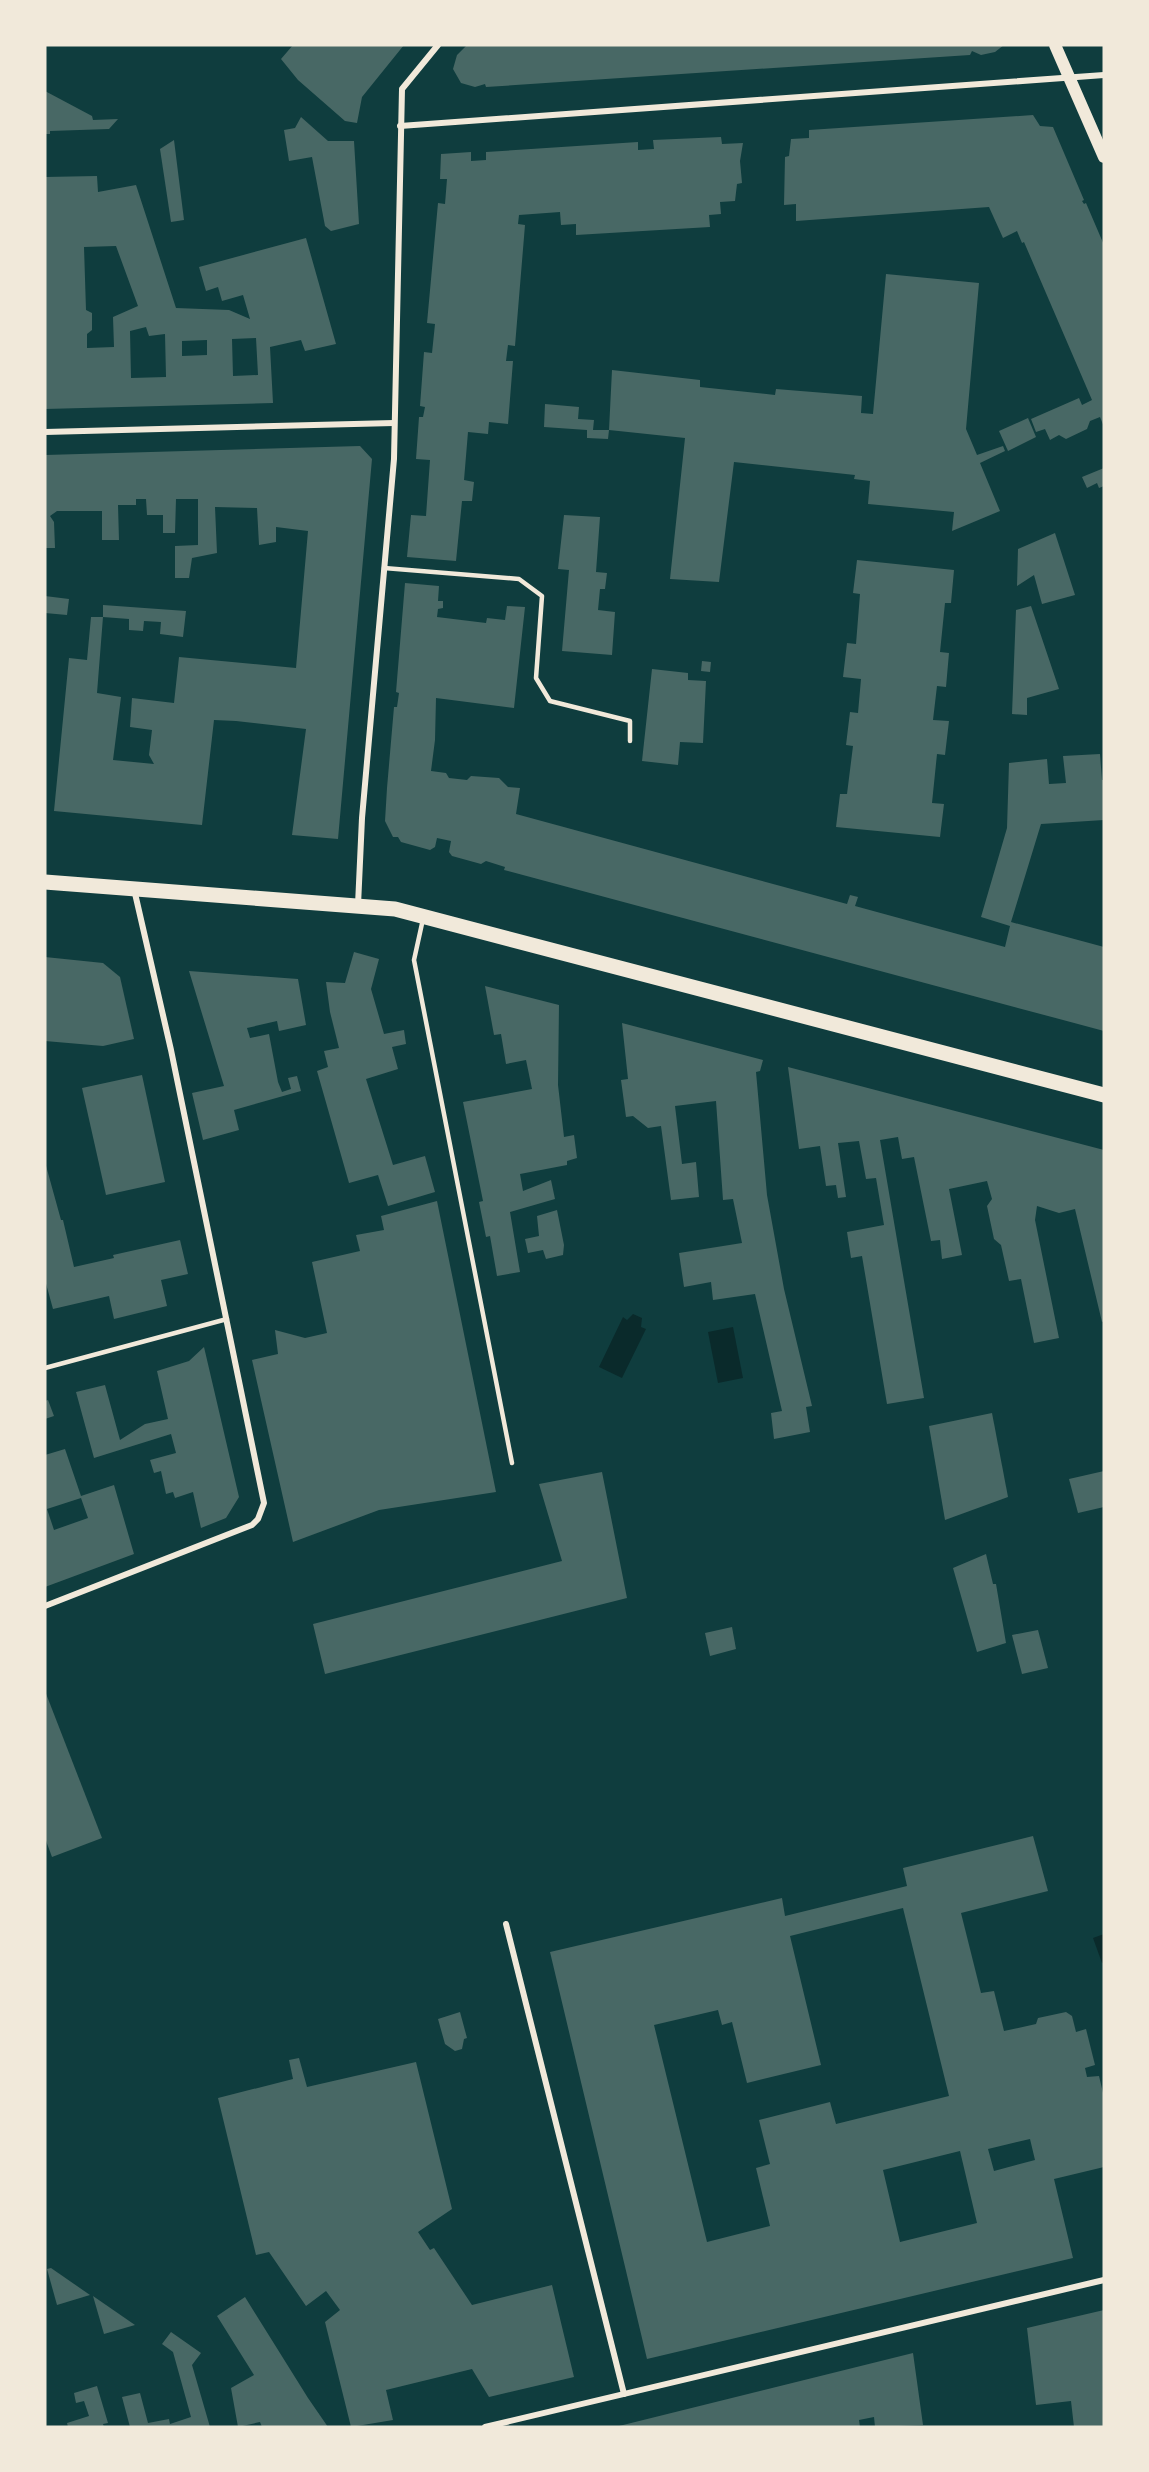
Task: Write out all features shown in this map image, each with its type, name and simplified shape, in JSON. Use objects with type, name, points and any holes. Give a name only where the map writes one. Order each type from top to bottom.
[{"type":"main road","points":[[1055,45],[1104,157]]},
{"type":"main road","points":[[45,882],[395,909],[1104,1095]]},
{"type":"street","points":[[358,906],[362,818],[394,423],[402,89],[438,45]]},
{"type":"street","points":[[400,126],[1104,75]]},
{"type":"street","points":[[45,432],[394,423]]},
{"type":"street","points":[[45,1606],[252,1525],[258,1519],[264,1494],[150,953],[134,889]]},
{"type":"street","points":[[506,1924],[624,2394]]},
{"type":"street","points":[[485,2427],[1104,2280]]},
{"type":"lane","points":[[384,568],[519,579],[542,596],[536,678],[550,701],[630,721],[630,741]]},
{"type":"lane","points":[[423,916],[414,960],[512,1463]]},
{"type":"lane","points":[[45,1368],[227,1319]]},
{"type":"water","points":[[633,1314],[642,1318],[641,1327],[646,1329],[622,1378],[599,1367],[623,1317],[627,1320]]},
{"type":"water","points":[[733,1327],[743,1378],[718,1383],[708,1332]]},
{"type":"water","points":[[1104,1934],[1104,1962],[1102,1963],[1093,1938]]},
{"type":"building","points":[[293,45],[404,45],[362,97],[357,123],[345,121],[298,80],[281,59]]},
{"type":"building","points":[[467,45],[1004,45],[995,52],[981,55],[972,51],[970,55],[486,87],[485,84],[475,87],[461,83],[453,69],[457,55]]},
{"type":"building","points":[[45,91],[92,116],[93,120],[118,119],[109,129],[50,131],[50,134],[45,134]]},
{"type":"building","points":[[1033,115],[1040,126],[1053,127],[1084,200],[1082,201],[1086,203],[1104,245],[1104,427],[1100,417],[1090,421],[1087,429],[1066,439],[1059,435],[1050,440],[1045,429],[1036,432],[1031,419],[1079,398],[1082,405],[1092,400],[1024,242],[1022,243],[1017,231],[1003,238],[989,207],[796,221],[796,204],[784,205],[785,157],[789,156],[791,139],[809,138],[809,130]]},
{"type":"building","points":[[301,117],[328,141],[354,141],[359,224],[331,231],[325,226],[312,157],[289,161],[284,130],[295,128]]},
{"type":"building","points":[[721,137],[722,144],[743,143],[740,161],[742,183],[737,184],[735,201],[720,202],[721,214],[709,215],[710,227],[576,235],[576,224],[561,225],[560,212],[519,215],[518,224],[525,225],[515,346],[508,345],[506,361],[513,361],[508,424],[489,422],[488,434],[468,432],[464,480],[474,482],[472,501],[462,501],[456,561],[407,557],[411,515],[426,516],[430,460],[416,459],[419,417],[423,417],[425,407],[420,406],[424,352],[432,353],[435,324],[427,323],[438,203],[445,204],[447,179],[440,179],[441,154],[471,152],[471,161],[486,160],[486,152],[638,142],[638,150],[654,149],[653,140]]},
{"type":"building","points":[[174,140],[184,220],[171,222],[160,149]]},
{"type":"building","points":[[97,176],[98,192],[136,185],[176,308],[229,310],[250,319],[243,295],[222,301],[218,287],[206,291],[199,267],[306,238],[336,344],[305,351],[301,340],[270,347],[273,403],[45,409],[45,177]],"holes":[[[116,246],[138,306],[113,317],[114,347],[87,348],[87,334],[92,330],[92,313],[86,310],[84,247]],[[146,327],[149,336],[165,334],[166,377],[131,378],[130,331]],[[256,338],[258,375],[233,376],[232,339]],[[207,340],[207,355],[182,356],[182,341]]]},
{"type":"building","points":[[886,274],[979,283],[966,429],[977,455],[1003,446],[1005,451],[980,463],[1000,511],[952,531],[954,512],[868,504],[870,481],[854,479],[855,475],[734,462],[719,582],[670,579],[685,438],[609,430],[612,370],[700,380],[700,387],[775,395],[776,389],[862,396],[861,413],[873,414]]},
{"type":"building","points":[[545,404],[579,407],[578,419],[594,420],[593,430],[609,430],[608,439],[587,438],[587,430],[544,427]]},
{"type":"building","points":[[1028,418],[1036,437],[1008,451],[999,431]]},
{"type":"building","points":[[360,446],[372,459],[338,839],[292,835],[306,729],[236,721],[214,720],[202,825],[54,811],[69,658],[87,660],[91,617],[103,617],[97,693],[121,697],[113,760],[154,764],[149,755],[152,730],[130,727],[132,698],[174,703],[179,657],[296,668],[308,531],[276,527],[276,542],[259,545],[257,508],[215,507],[217,553],[192,558],[189,578],[175,578],[175,546],[198,545],[198,499],[176,499],[175,533],[163,533],[163,515],[147,515],[146,499],[136,499],[136,505],[118,505],[119,540],[102,540],[102,511],[57,511],[50,516],[54,522],[55,548],[45,548],[45,455]]},
{"type":"building","points":[[1104,468],[1104,486],[1099,488],[1097,483],[1087,488],[1082,477]]},
{"type":"building","points":[[564,515],[600,517],[596,572],[607,573],[605,589],[600,589],[598,610],[615,612],[612,655],[562,651],[569,570],[558,569]]},
{"type":"building","points":[[1055,533],[1075,595],[1042,604],[1034,575],[1017,586],[1018,549]]},
{"type":"building","points":[[857,560],[954,570],[951,603],[945,603],[940,652],[949,653],[946,687],[937,686],[933,720],[949,721],[945,755],[937,754],[932,803],[944,804],[940,837],[836,827],[840,794],[847,794],[853,746],[846,745],[850,712],[858,713],[861,679],[843,677],[847,643],[856,644],[860,594],[853,593]]},
{"type":"building","points":[[405,583],[439,586],[438,601],[443,601],[443,608],[438,609],[437,617],[486,623],[487,618],[505,620],[507,606],[525,607],[514,708],[436,698],[435,740],[431,771],[446,773],[449,778],[467,780],[471,776],[499,778],[508,787],[520,788],[516,814],[847,904],[850,895],[858,897],[855,906],[1005,947],[1010,926],[981,917],[1007,828],[1009,763],[1047,759],[1049,784],[1066,783],[1063,756],[1100,754],[1102,780],[1104,780],[1104,820],[1041,824],[1011,922],[1104,947],[1104,1031],[504,870],[505,867],[486,861],[481,864],[452,856],[449,852],[451,841],[437,838],[435,847],[430,850],[401,842],[398,837],[393,837],[385,821],[394,707],[397,707],[399,693],[396,692]]},
{"type":"building","points":[[45,596],[69,599],[67,615],[45,613]]},
{"type":"building","points":[[103,605],[186,611],[183,637],[160,634],[161,622],[144,621],[143,631],[129,630],[129,619],[103,617]]},
{"type":"building","points":[[1031,606],[1059,689],[1027,698],[1027,715],[1012,714],[1016,610]]},
{"type":"building","points":[[702,661],[711,662],[710,672],[701,671]]},
{"type":"building","points":[[652,669],[688,673],[688,680],[706,681],[703,743],[680,742],[678,765],[642,761]]},
{"type":"building","points":[[354,952],[379,959],[371,989],[384,1034],[404,1030],[406,1044],[392,1047],[398,1069],[366,1079],[393,1165],[425,1156],[435,1192],[388,1206],[378,1175],[349,1183],[317,1071],[328,1067],[324,1051],[339,1048],[330,1012],[326,982],[345,983]]},
{"type":"building","points":[[45,957],[103,963],[120,977],[134,1039],[103,1046],[45,1041]]},
{"type":"building","points":[[189,971],[298,979],[306,1025],[279,1031],[277,1021],[247,1028],[250,1038],[269,1034],[282,1092],[291,1089],[288,1078],[297,1076],[301,1091],[234,1110],[239,1130],[203,1140],[192,1093],[224,1086]]},
{"type":"building","points":[[485,986],[559,1005],[558,1085],[564,1137],[574,1135],[577,1158],[567,1161],[567,1165],[520,1174],[523,1191],[551,1180],[555,1199],[510,1212],[520,1272],[497,1276],[490,1236],[486,1237],[479,1202],[483,1201],[463,1102],[532,1089],[526,1060],[506,1064],[501,1034],[494,1035]]},
{"type":"building","points":[[622,1023],[763,1060],[760,1071],[756,1072],[767,1195],[784,1289],[812,1406],[806,1407],[810,1432],[774,1439],[771,1413],[782,1411],[755,1294],[713,1300],[711,1282],[684,1287],[679,1253],[742,1243],[733,1199],[723,1200],[716,1101],[675,1106],[682,1164],[696,1162],[699,1197],[671,1200],[661,1126],[648,1128],[633,1116],[626,1117],[621,1080],[628,1079]]},
{"type":"building","points":[[788,1067],[1104,1150],[1104,1321],[1102,1322],[1075,1209],[1059,1213],[1037,1206],[1035,1220],[1059,1338],[1034,1343],[1021,1279],[1009,1281],[1001,1245],[994,1239],[987,1206],[992,1199],[987,1181],[949,1189],[962,1255],[942,1259],[940,1240],[931,1241],[914,1157],[902,1159],[898,1137],[880,1140],[924,1398],[887,1404],[862,1256],[851,1258],[847,1232],[884,1225],[876,1178],[866,1179],[859,1141],[838,1143],[846,1197],[838,1198],[836,1185],[826,1186],[820,1146],[799,1149]]},
{"type":"building","points":[[142,1075],[165,1182],[106,1195],[82,1088]]},
{"type":"building","points":[[45,1162],[61,1220],[63,1220],[74,1267],[114,1258],[113,1255],[180,1240],[188,1274],[161,1280],[167,1306],[114,1319],[109,1296],[53,1309],[45,1280]]},
{"type":"building","points":[[437,1201],[496,1492],[379,1510],[293,1542],[252,1360],[278,1354],[275,1330],[305,1338],[327,1333],[312,1262],[360,1251],[356,1235],[384,1230],[381,1216]]},
{"type":"building","points":[[557,1210],[564,1245],[563,1255],[546,1259],[543,1250],[528,1253],[525,1239],[539,1236],[537,1216]]},
{"type":"building","points":[[204,1347],[239,1497],[226,1518],[201,1528],[193,1492],[175,1498],[173,1492],[166,1494],[161,1471],[154,1473],[150,1460],[176,1453],[171,1434],[94,1458],[76,1392],[105,1385],[120,1440],[145,1424],[168,1419],[157,1371],[189,1361]]},
{"type":"building","points":[[48,1400],[54,1416],[45,1419],[45,1401]]},
{"type":"building","points":[[992,1413],[1008,1497],[945,1520],[929,1426]]},
{"type":"building","points":[[65,1449],[81,1496],[114,1485],[134,1554],[45,1587],[45,1455]],"holes":[[[81,1498],[88,1518],[54,1530],[47,1509]]]},
{"type":"building","points":[[1104,1471],[1104,1507],[1078,1513],[1069,1479]]},
{"type":"building","points":[[602,1472],[627,1598],[325,1674],[313,1624],[562,1561],[539,1484]]},
{"type":"building","points":[[986,1554],[993,1584],[996,1584],[1006,1643],[977,1652],[953,1568]]},
{"type":"building","points":[[732,1627],[736,1649],[710,1656],[705,1633]]},
{"type":"building","points":[[1038,1630],[1048,1668],[1022,1674],[1012,1635]]},
{"type":"building","points":[[45,1691],[102,1838],[52,1857],[45,1838]]},
{"type":"building","points":[[1033,1836],[1048,1891],[961,1913],[981,1993],[994,1991],[1004,2031],[1036,2024],[1038,2018],[1066,2012],[1072,2016],[1076,2032],[1086,2029],[1095,2065],[1085,2068],[1087,2077],[1099,2076],[1104,2097],[1104,2167],[1054,2179],[1073,2258],[647,2359],[550,1952],[782,1898],[785,1916],[907,1886],[903,1868]],"holes":[[[903,1908],[949,2096],[836,2124],[830,2102],[759,2120],[770,2164],[756,2168],[770,2226],[707,2242],[654,2025],[718,2010],[722,2025],[732,2022],[747,2083],[821,2065],[790,1936]],[[1030,2139],[1035,2160],[994,2171],[988,2149]],[[960,2151],[977,2223],[900,2242],[883,2170]]]},
{"type":"building","points":[[460,2012],[467,2038],[464,2039],[462,2049],[455,2051],[445,2044],[438,2019]]},
{"type":"building","points":[[299,2058],[307,2087],[416,2062],[452,2209],[418,2232],[430,2250],[434,2248],[472,2305],[552,2285],[574,2377],[489,2397],[472,2369],[386,2390],[393,2420],[351,2427],[325,2322],[340,2310],[326,2291],[306,2306],[269,2252],[256,2255],[218,2098],[293,2079],[289,2060]]},
{"type":"building","points":[[51,2268],[90,2295],[57,2305],[47,2269]]},
{"type":"building","points":[[93,2296],[135,2325],[104,2334]]},
{"type":"building","points":[[245,2297],[328,2427],[262,2427],[260,2422],[238,2427],[231,2388],[254,2375],[217,2316]]},
{"type":"building","points":[[1104,2310],[1104,2427],[1074,2427],[1071,2401],[1036,2405],[1027,2328]]},
{"type":"building","points":[[171,2332],[201,2353],[192,2365],[210,2427],[130,2427],[122,2397],[140,2393],[148,2423],[169,2419],[170,2424],[191,2417],[173,2352],[162,2344]]},
{"type":"building","points":[[913,2353],[923,2425],[875,2427],[874,2417],[859,2420],[860,2427],[615,2427]]},
{"type":"building","points":[[97,2386],[108,2423],[103,2424],[104,2427],[68,2427],[67,2423],[89,2416],[84,2401],[76,2403],[74,2393]]}]
